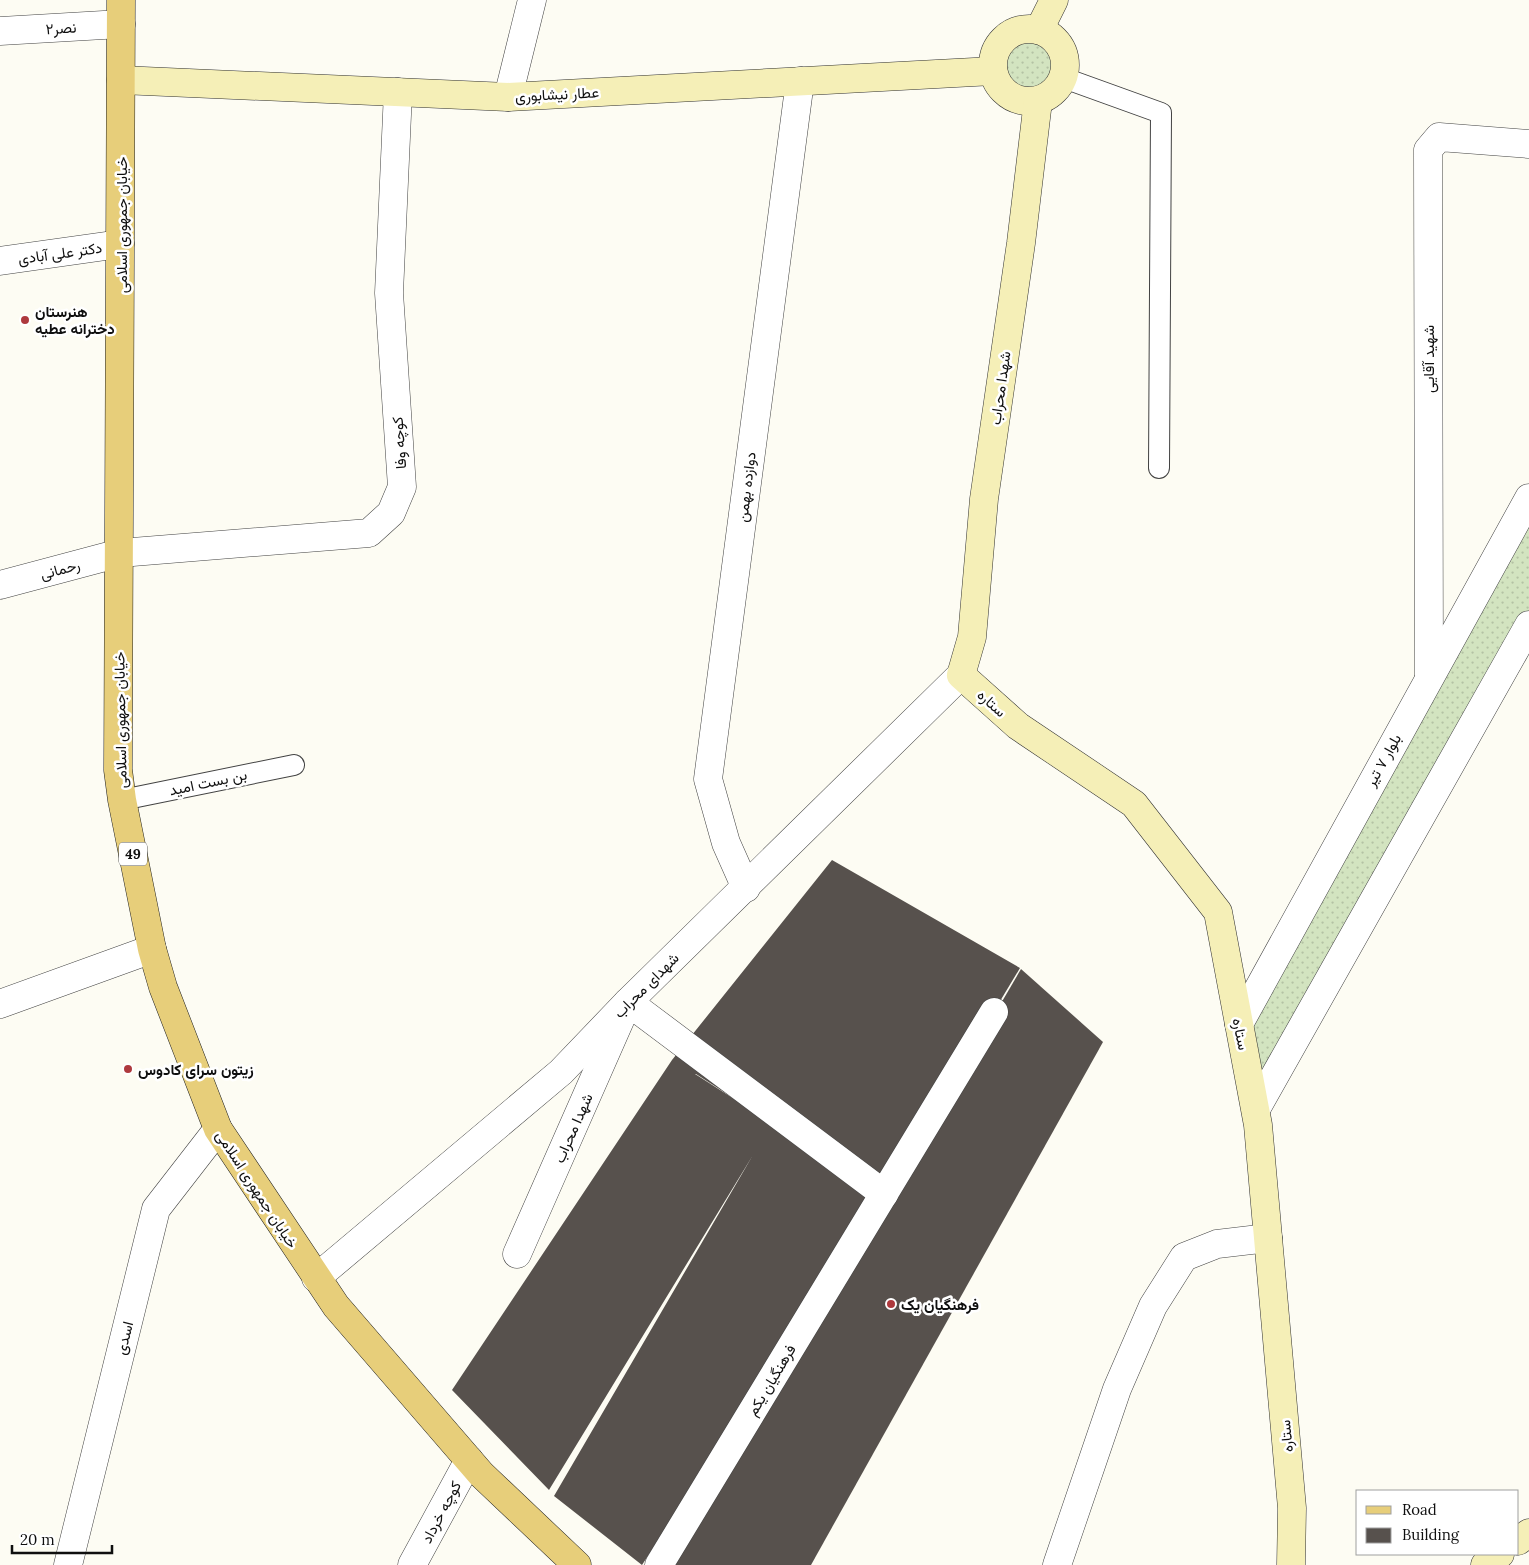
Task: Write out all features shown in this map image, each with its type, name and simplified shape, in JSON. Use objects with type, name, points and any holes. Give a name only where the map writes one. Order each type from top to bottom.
[{"type":"main road","name":"خیابان جمهوری اسلامی","points":[[121,12],[118,770],[122,800],[152,949],[163,987],[218,1129],[336,1306],[469,1460],[577,1565]]},
{"type":"street","points":[[508,97],[532,0]]},
{"type":"street","points":[[1039,30],[1054,0]]},
{"type":"street","name":"نصر۲","points":[[0,31],[121,12]]},
{"type":"street","points":[[1027,28],[1039,30],[1058,43],[1064,54],[1066,66],[1064,78],[1058,88],[1049,96],[1038,101],[1026,102],[1009,96],[997,82],[993,71],[993,59],[997,47],[1015,31],[1027,28]]},
{"type":"street","name":"عطار نیشابوری","points":[[121,80],[508,97],[993,71]]},
{"type":"street","name":"دوازده بهمن","points":[[746,888],[726,843],[708,779],[800,81]]},
{"type":"street","name":"کوچه وفا","points":[[120,553],[369,534],[391,513],[402,486],[389,293],[398,92]]},
{"type":"street","name":"شهدا محراب","points":[[961,675],[972,636],[984,499],[1021,243],[1038,101]]},
{"type":"street","name":"شهید آقایی","points":[[1429,675],[1428,150],[1439,137],[1529,144]]},
{"type":"street","name":"دکتر علی آبادی","points":[[0,261],[120,244]]},
{"type":"street","name":"بلوار ۷ تیر","points":[[1239,1024],[1429,675],[1529,498]]},
{"type":"street","name":"رحمانی","points":[[0,585],[120,553]]},
{"type":"street","points":[[1256,1109],[1529,625]]},
{"type":"street","name":"شهدای محراب","points":[[316,1278],[561,1072],[628,1002],[961,675]]},
{"type":"street","name":"ستاره","points":[[961,675],[1018,726],[1134,804],[1218,912],[1256,1109],[1292,1508]]},
{"type":"street","points":[[0,1004],[152,949]]},
{"type":"street","points":[[628,1002],[884,1194]]},
{"type":"street","name":"شهدا محراب","points":[[517,1254],[628,1002]]},
{"type":"street","name":"فرهنگیان یکم","points":[[659,1565],[994,1012]]},
{"type":"street","name":"اسدی","points":[[68,1565],[156,1210],[218,1129]]},
{"type":"street","points":[[1057,1565],[1116,1389],[1154,1306],[1184,1258],[1217,1244],[1268,1238]]},
{"type":"street","name":"کوچه خرداد","points":[[412,1565],[469,1460]]},
{"type":"street","points":[[1291,1565],[1292,1508]]},
{"type":"street","points":[[1292,1508],[1306,1565]]},
{"type":"street","points":[[1485,1565],[1499,1555]]},
{"type":"lane","points":[[1064,78],[1161,113],[1159,468]]},
{"type":"lane","name":"بن بست امید","points":[[122,800],[294,765]]},
{"type":"green space","points":[[1029,30],[1042,33],[1054,40],[1061,52],[1064,65],[1061,78],[1054,90],[1042,97],[1029,100],[1016,97],[1004,90],[997,78],[994,65],[997,52],[1004,40],[1016,33]]},
{"type":"green space","points":[[1529,519],[1529,619],[1256,1108],[1242,1037]]},
{"type":"building","points":[[832,860],[1020,968],[884,1194],[642,1565],[554,1496],[753,1155],[549,1490],[452,1390],[672,1060]],"holes":[[[695,1074],[696,1074],[872,1187]]]},
{"type":"building","name":"فرهنگیان یک","points":[[1021,969],[1103,1042],[811,1565],[673,1565]]},
{"type":"place","name":"هنرستان دخترانه عطیه","points":[[25,320]]},
{"type":"place","name":"زیتون سرای کادوس","points":[[128,1069]]},
{"type":"place","name":"فرهنگیان یک","points":[[891,1304]]}]
